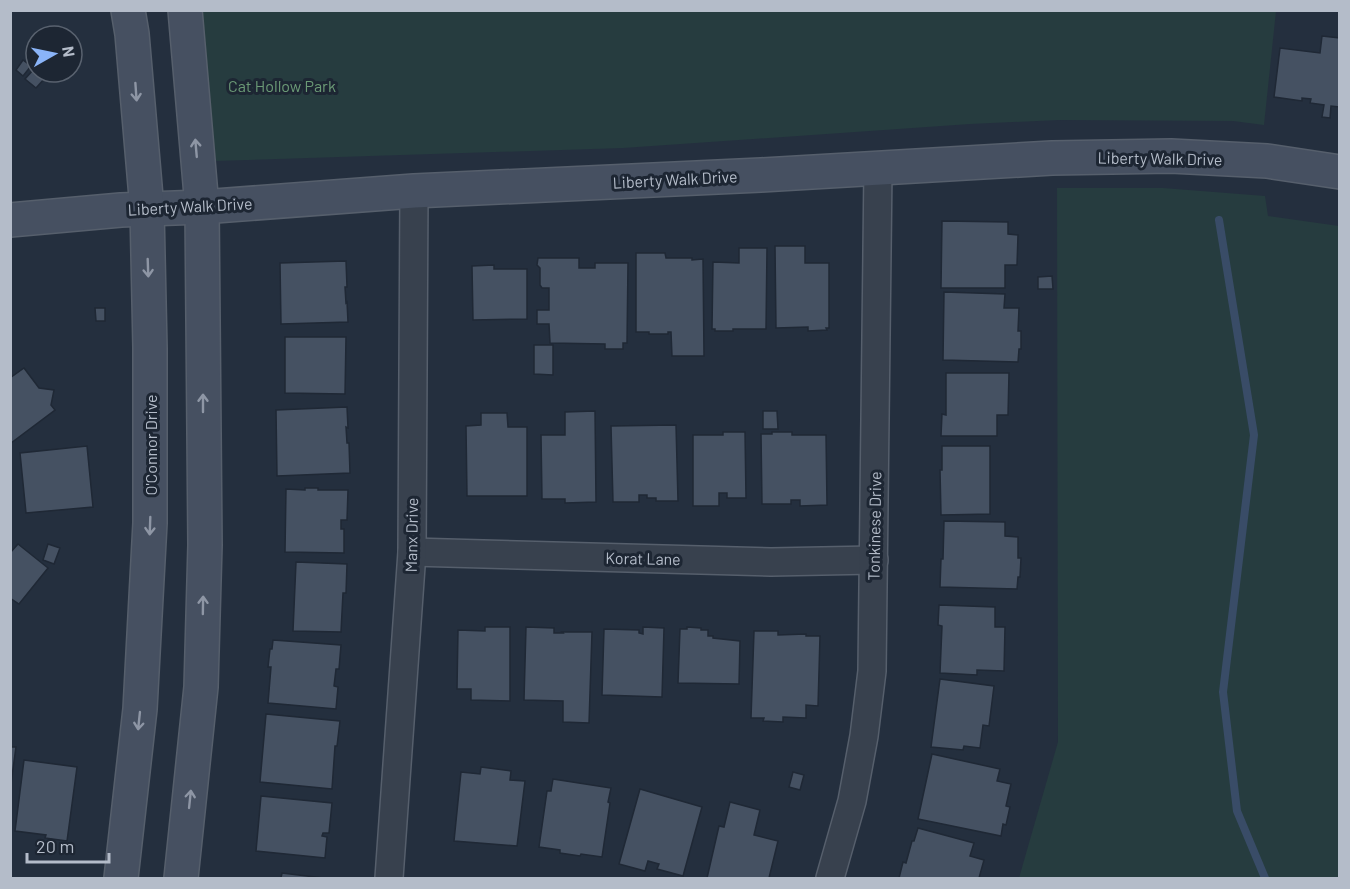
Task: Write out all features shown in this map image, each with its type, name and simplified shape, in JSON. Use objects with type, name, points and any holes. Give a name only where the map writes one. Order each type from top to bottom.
[{"type":"main road","name":"O'Connor Drive","points":[[121,879],[140,709],[150,523],[147,209],[128,10]]},
{"type":"main road","points":[[181,879],[201,687],[205,545],[202,207],[185,10]]},
{"type":"main road","name":"Liberty Walk Drive","points":[[10,220],[120,210],[202,207],[414,191],[749,176],[1052,158],[1171,156],[1268,161],[1340,172]]},
{"type":"street","name":"Tonkinese Drive","points":[[830,879],[852,801],[864,736],[872,671],[878,168]]},
{"type":"street","name":"Manx Drive","points":[[389,879],[412,552],[414,191]]},
{"type":"street","name":"Korat Lane","points":[[412,552],[771,562],[874,560]]},
{"type":"green space","name":"Cat Hollow Park","points":[[202,11],[1276,11],[1264,125],[1233,121],[1059,120],[623,148],[214,161]]},
{"type":"green space","points":[[1057,188],[1163,188],[1265,196],[1268,216],[1339,226],[1339,878],[1019,878],[1058,742]]},
{"type":"building","points":[[1322,36],[1340,38],[1340,107],[1331,106],[1330,118],[1322,117],[1324,105],[1310,103],[1311,99],[1302,98],[1302,101],[1274,97],[1280,48],[1320,53]]},
{"type":"building","points":[[23,60],[24,61],[23,76],[16,70]]},
{"type":"building","points":[[942,221],[1008,222],[1008,234],[1018,235],[1017,265],[1005,265],[1005,288],[941,288]]},
{"type":"building","points":[[775,246],[805,246],[805,263],[829,263],[829,328],[826,328],[827,330],[808,331],[808,327],[776,328]]},
{"type":"building","points":[[739,248],[767,248],[766,329],[715,331],[712,329],[713,262],[739,263]]},
{"type":"building","points":[[636,253],[665,253],[666,258],[703,259],[704,356],[672,356],[671,332],[649,334],[649,332],[636,332]]},
{"type":"building","points":[[538,258],[579,258],[579,268],[595,268],[595,263],[628,263],[627,343],[623,343],[623,349],[605,349],[605,344],[550,343],[549,324],[537,324],[537,310],[549,310],[549,288],[542,288],[540,285]]},
{"type":"building","points":[[346,261],[347,287],[345,287],[348,322],[281,324],[280,263]]},
{"type":"building","points":[[494,265],[494,269],[527,269],[527,319],[473,320],[472,266]]},
{"type":"building","points":[[1052,276],[1053,289],[1038,289],[1038,277]]},
{"type":"building","points":[[944,292],[1005,294],[1004,308],[1019,308],[1018,331],[1021,331],[1021,349],[1019,349],[1018,362],[943,360]]},
{"type":"building","points":[[95,308],[105,308],[105,321],[96,321]]},
{"type":"building","points":[[285,337],[346,337],[345,394],[285,393]]},
{"type":"building","points":[[534,345],[553,345],[553,375],[534,374]]},
{"type":"building","points":[[24,368],[39,388],[54,390],[51,405],[55,410],[11,443],[10,378]]},
{"type":"building","points":[[946,373],[1009,373],[1008,415],[997,415],[997,436],[941,436],[942,414],[946,415]]},
{"type":"building","points":[[347,407],[348,428],[346,427],[350,473],[277,476],[276,410]]},
{"type":"building","points":[[595,411],[596,502],[565,503],[565,499],[542,499],[541,435],[565,435],[565,412]]},
{"type":"building","points":[[763,411],[777,411],[778,429],[763,429]]},
{"type":"building","points":[[481,413],[507,413],[508,427],[527,427],[527,496],[467,496],[466,426],[481,425]]},
{"type":"building","points":[[676,425],[678,501],[656,501],[656,498],[639,495],[639,502],[613,502],[611,426]]},
{"type":"building","points":[[723,432],[745,432],[746,498],[727,498],[727,493],[719,493],[719,506],[693,506],[693,435],[723,435]]},
{"type":"building","points":[[772,432],[792,432],[792,435],[826,435],[827,505],[800,506],[800,500],[791,500],[791,504],[762,504],[761,434],[772,434]]},
{"type":"building","points":[[87,446],[93,507],[26,513],[20,453]]},
{"type":"building","points":[[942,446],[990,446],[990,514],[941,515]]},
{"type":"building","points":[[305,488],[348,490],[347,520],[341,520],[341,529],[344,529],[344,553],[285,552],[286,489],[305,490]]},
{"type":"building","points":[[944,521],[1005,522],[1005,536],[1018,537],[1018,558],[1021,558],[1017,589],[940,587]]},
{"type":"building","points":[[18,544],[48,568],[19,604],[10,598],[10,553]]},
{"type":"building","points":[[48,544],[60,548],[54,564],[43,560]]},
{"type":"building","points":[[296,562],[347,564],[341,632],[293,631]]},
{"type":"building","points":[[939,605],[995,607],[995,627],[1005,627],[1004,671],[977,670],[977,675],[940,673],[942,626],[938,625]]},
{"type":"building","points":[[485,627],[510,627],[510,701],[471,700],[471,689],[457,689],[458,630],[485,631]]},
{"type":"building","points":[[526,627],[554,628],[554,633],[592,632],[589,723],[563,722],[563,701],[524,700]]},
{"type":"building","points":[[643,627],[664,628],[662,697],[602,695],[604,629],[639,630],[639,633],[643,634]]},
{"type":"building","points":[[687,627],[708,630],[708,636],[713,636],[713,638],[740,641],[739,684],[678,683],[680,629],[687,629]]},
{"type":"building","points":[[754,631],[778,631],[778,635],[820,636],[818,706],[806,705],[806,718],[783,717],[783,722],[751,718]]},
{"type":"building","points":[[273,640],[341,645],[339,669],[336,669],[334,686],[338,687],[336,709],[268,703],[271,667],[268,667]]},
{"type":"building","points":[[940,679],[994,686],[989,726],[983,725],[980,748],[964,746],[963,750],[931,747]]},
{"type":"building","points":[[266,714],[340,721],[337,746],[335,746],[332,789],[260,782]]},
{"type":"building","points":[[10,747],[16,747],[10,791]]},
{"type":"building","points":[[932,754],[1000,769],[997,781],[1011,784],[1006,806],[1010,807],[1001,836],[918,819]]},
{"type":"building","points":[[24,760],[77,767],[67,841],[45,838],[46,835],[15,831]]},
{"type":"building","points":[[481,767],[511,771],[510,780],[525,781],[517,846],[454,841],[461,772],[480,774]]},
{"type":"building","points":[[793,772],[804,775],[800,790],[789,787]]},
{"type":"building","points":[[553,779],[611,788],[602,857],[560,853],[560,850],[539,847],[547,791],[551,791]]},
{"type":"building","points":[[640,789],[702,807],[683,876],[657,869],[659,864],[648,861],[645,871],[619,864]]},
{"type":"building","points":[[261,796],[332,803],[329,833],[323,833],[322,836],[327,837],[325,858],[256,851]]},
{"type":"building","points":[[730,802],[760,810],[754,835],[778,841],[769,878],[707,878],[719,826],[724,827]]},
{"type":"building","points":[[918,828],[974,843],[970,856],[984,860],[979,878],[899,878],[903,862],[906,863]]},
{"type":"building","points":[[282,873],[323,878],[281,878]]},
{"type":"waterway","points":[[1219,220],[1254,435],[1223,692],[1237,811],[1265,878]]}]
